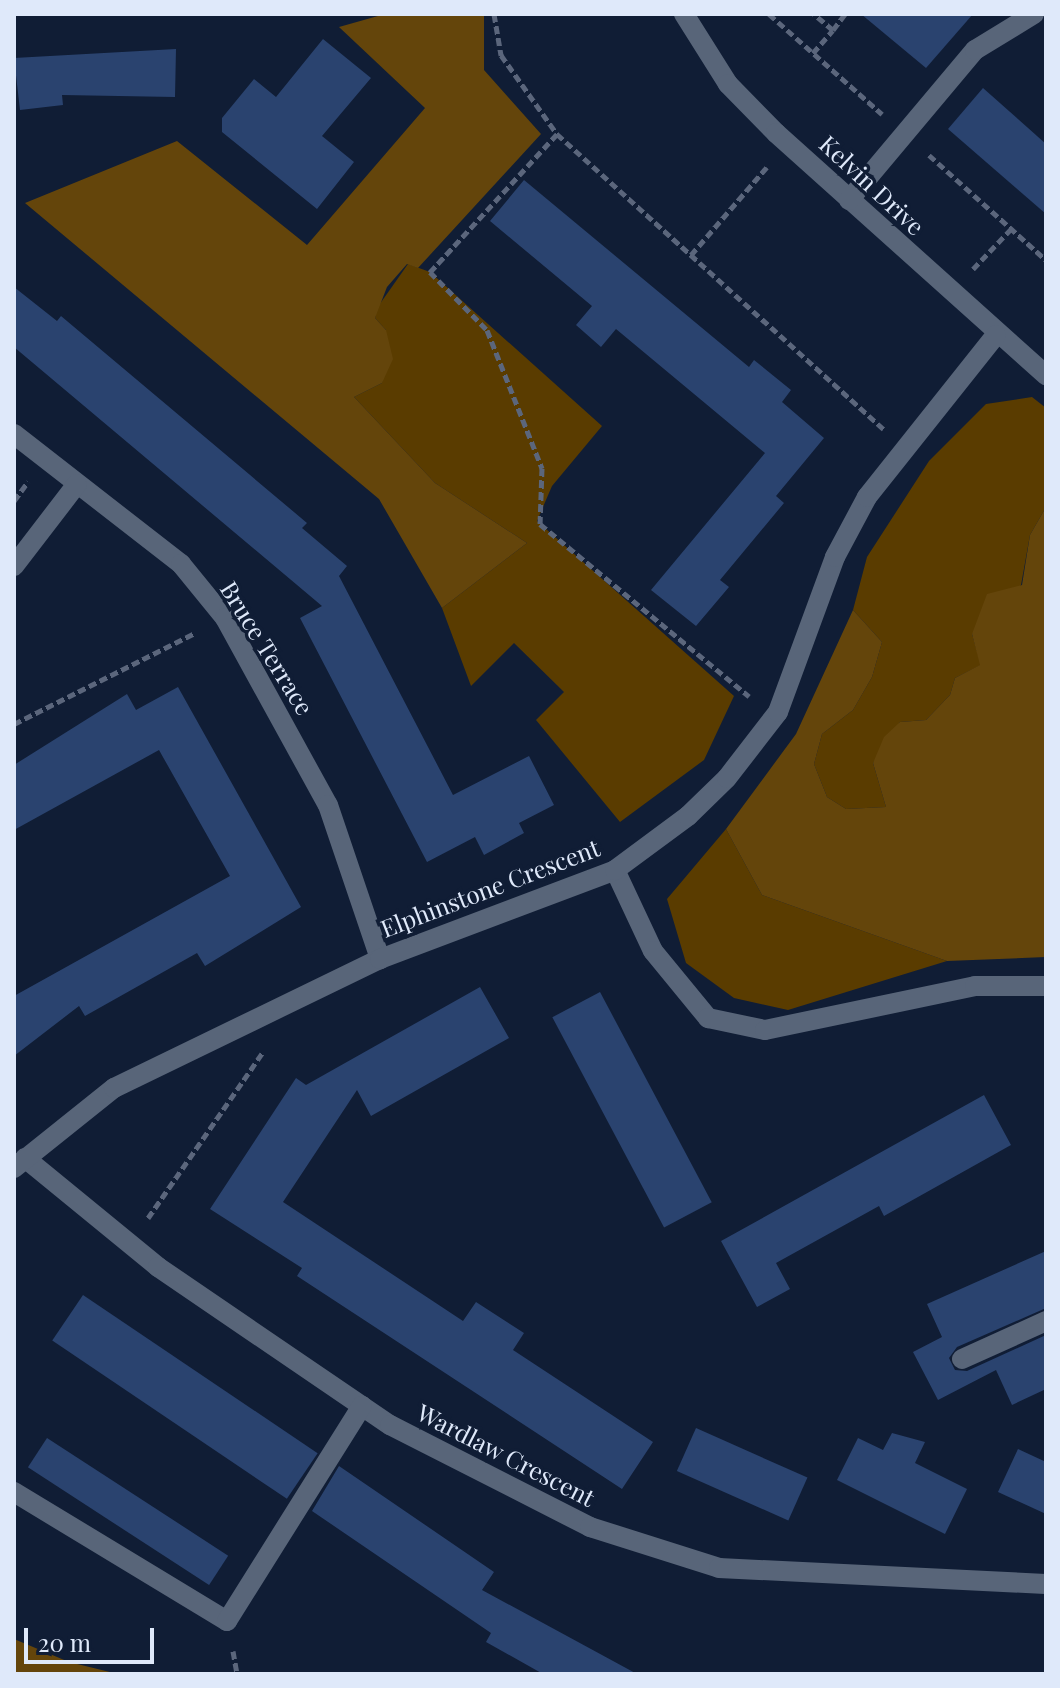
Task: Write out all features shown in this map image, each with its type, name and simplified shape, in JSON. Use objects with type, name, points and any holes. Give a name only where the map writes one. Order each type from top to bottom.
[{"type":"street","name":"Kelvin Drive","points":[[684,14],[728,84],[996,335],[1046,375]]},
{"type":"street","points":[[849,200],[975,50],[1034,14]]},
{"type":"street","name":"Elphinstone Crescent","points":[[19,1163],[114,1088],[380,959],[615,870],[688,816],[775,717],[835,557],[867,497],[996,335]]},
{"type":"street","name":"Bruce Terrace","points":[[14,434],[181,564],[225,618],[328,805],[380,959]]},
{"type":"street","points":[[14,566],[77,484]]},
{"type":"street","points":[[615,870],[653,951],[708,1018],[765,1030],[975,986],[1046,986]]},
{"type":"street","name":"Wardlaw Crescent","points":[[19,1163],[362,1406],[590,1527],[719,1568],[1046,1584]]},
{"type":"street","points":[[962,1359],[1046,1321]]},
{"type":"street","points":[[14,1492],[227,1621],[362,1406]]},
{"type":"path","points":[[494,14],[501,55],[557,134],[892,436]]},
{"type":"path","points":[[814,14],[833,30]]},
{"type":"path","points":[[813,53],[845,14]]},
{"type":"path","points":[[557,134],[430,272],[487,330],[542,468],[540,524],[775,717]]},
{"type":"path","points":[[760,154],[782,173]]},
{"type":"path","points":[[691,255],[770,163]]},
{"type":"path","points":[[951,293],[1011,229]]},
{"type":"path","points":[[14,724],[225,618]]},
{"type":"path","points":[[131,1244],[300,999]]},
{"type":"shaded area","points":[[385,14],[484,14],[484,70],[541,134],[418,268],[407,264],[387,287],[375,318],[386,330],[393,359],[382,383],[354,397],[435,483],[527,543],[442,608],[379,499],[25,203],[177,141],[307,245],[425,108],[339,27]]},
{"type":"shaded area","points":[[408,264],[430,272],[602,426],[552,486],[537,521],[734,696],[704,760],[620,822],[536,720],[564,692],[514,643],[471,686],[442,608],[527,543],[435,483],[354,397],[382,383],[386,330],[375,318],[377,308]]},
{"type":"shaded area","points":[[1032,397],[1046,408],[1046,507],[1030,535],[1021,585],[972,634],[981,665],[955,678],[950,695],[926,720],[900,722],[873,763],[886,807],[846,809],[827,797],[814,764],[822,734],[853,710],[872,677],[882,642],[853,610],[867,557],[929,461],[986,404]]},
{"type":"shaded area","points":[[1046,507],[1046,957],[947,961],[762,895],[726,829],[796,734],[853,610],[882,642],[872,677],[853,710],[822,734],[814,764],[827,797],[846,809],[886,807],[873,763],[884,737],[900,722],[926,720],[950,695],[955,678],[980,665],[972,634],[987,594],[1022,585],[1030,535]]},
{"type":"shaded area","points":[[726,829],[762,895],[947,961],[788,1010],[734,998],[686,963],[667,899]]},
{"type":"shaded area","points":[[14,1639],[69,1662],[118,1674],[14,1674]]},
{"type":"building","points":[[861,14],[973,14],[926,68]]},
{"type":"building","points":[[323,39],[371,78],[322,136],[354,162],[317,209],[222,132],[222,118],[254,79],[276,97]]},
{"type":"building","points":[[176,49],[175,97],[62,95],[63,105],[20,110],[14,58]]},
{"type":"building","points":[[983,88],[1046,144],[1046,214],[948,129]]},
{"type":"building","points":[[524,180],[749,367],[754,360],[791,390],[782,402],[824,438],[776,496],[784,503],[720,580],[729,587],[696,626],[651,590],[765,453],[616,329],[601,347],[576,325],[592,306],[490,221]]},
{"type":"building","points":[[14,287],[57,321],[61,316],[307,523],[302,528],[347,566],[339,576],[453,795],[529,756],[554,805],[519,823],[524,833],[484,855],[475,837],[427,862],[300,618],[322,606],[14,347]]},
{"type":"building","points":[[178,687],[301,907],[205,966],[197,953],[85,1016],[79,1006],[14,1056],[14,996],[230,876],[159,750],[14,830],[14,765],[127,694],[136,710]]},
{"type":"building","points":[[480,987],[509,1038],[371,1116],[357,1090],[283,1202],[463,1321],[476,1302],[524,1333],[513,1350],[653,1442],[622,1489],[297,1276],[302,1268],[210,1209],[296,1078],[306,1085]]},
{"type":"building","points":[[600,992],[712,1202],[664,1227],[552,1017]]},
{"type":"building","points":[[984,1095],[1011,1145],[884,1216],[879,1206],[776,1263],[790,1289],[757,1307],[721,1241]]},
{"type":"building","points":[[1046,1251],[1046,1308],[957,1347],[949,1358],[955,1370],[967,1371],[1046,1335],[1046,1389],[1012,1405],[996,1370],[938,1400],[913,1352],[942,1337],[927,1304]]},
{"type":"building","points":[[83,1295],[318,1453],[287,1499],[52,1341]]},
{"type":"building","points":[[696,1428],[807,1478],[788,1521],[677,1471]]},
{"type":"building","points":[[892,1433],[925,1442],[915,1463],[967,1489],[945,1534],[837,1480],[858,1438],[883,1450]]},
{"type":"building","points":[[47,1438],[228,1556],[209,1585],[28,1467]]},
{"type":"building","points":[[1018,1449],[1046,1462],[1046,1514],[998,1492]]},
{"type":"building","points":[[339,1466],[494,1572],[482,1590],[637,1674],[543,1674],[486,1642],[491,1633],[312,1511]]}]
